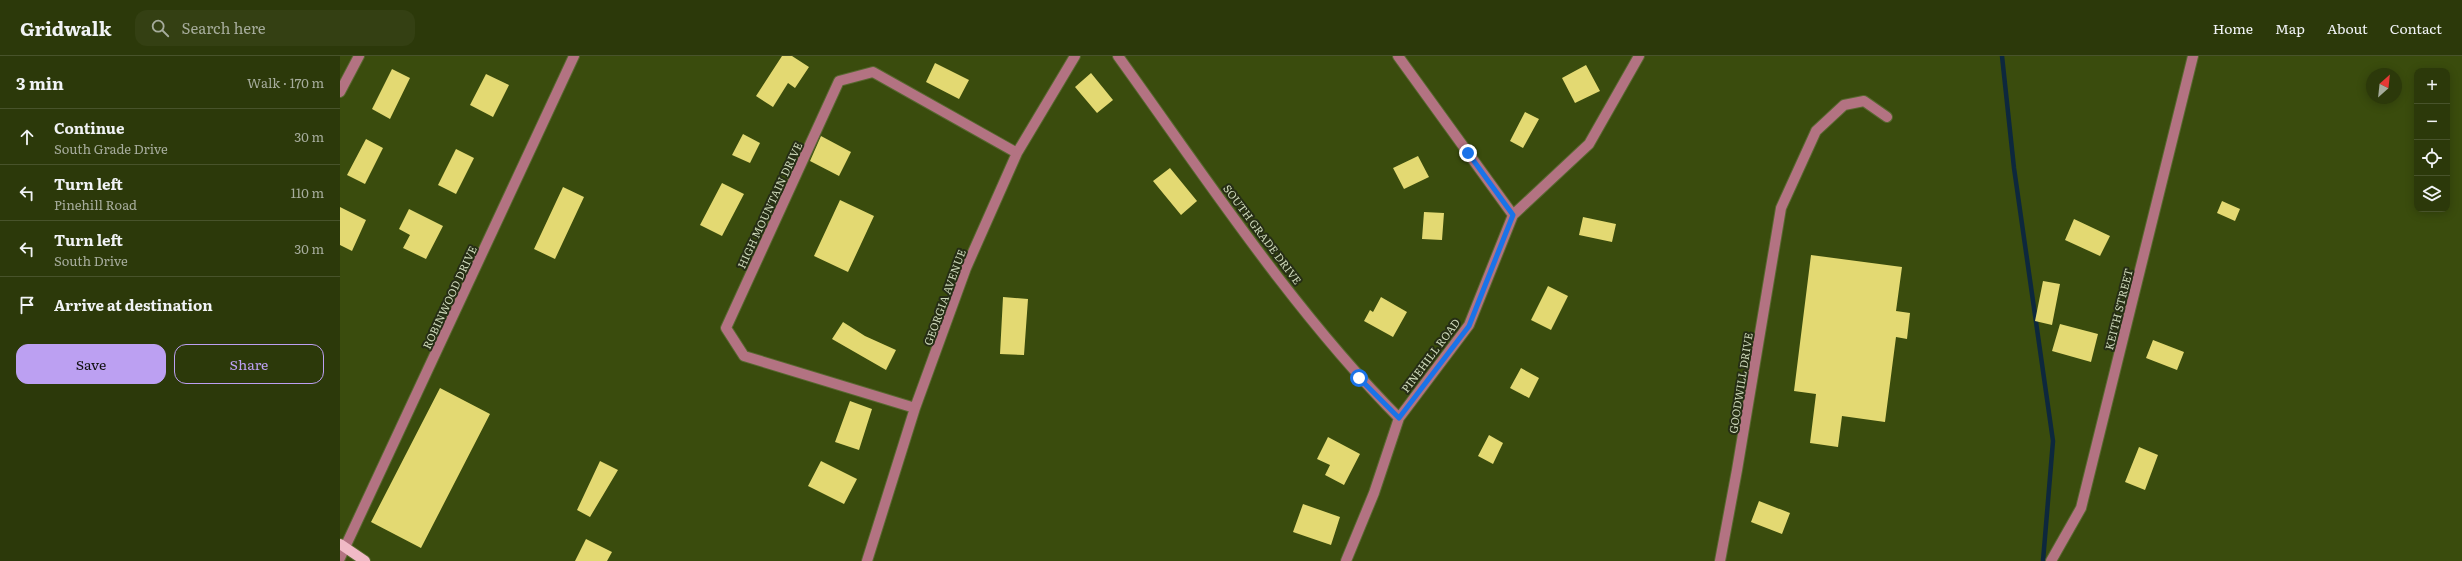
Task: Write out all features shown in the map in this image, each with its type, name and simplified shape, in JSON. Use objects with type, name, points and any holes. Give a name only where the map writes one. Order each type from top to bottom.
[{"type":"main road","points":[[343,546],[365,561]]},
{"type":"street","points":[[340,92],[359,56]]},
{"type":"street","name":"ROBINWOOD DRIVE","points":[[340,558],[343,546],[574,56]]},
{"type":"street","name":"GEORGIA AVENUE","points":[[867,561],[915,408],[966,268],[1017,153],[1075,56]]},
{"type":"street","name":"SOUTH GRADE DRIVE","points":[[1118,56],[1262,254],[1359,378],[1399,418]]},
{"type":"street","points":[[1398,56],[1513,215]]},
{"type":"street","name":"PINEHILL ROAD","points":[[1346,561],[1374,493],[1399,418],[1469,326],[1513,215],[1589,144],[1639,56]]},
{"type":"street","name":"KEITH STREET","points":[[2051,561],[2081,508],[2193,56]]},
{"type":"street","name":"HIGH MOUNTAIN DRIVE","points":[[915,408],[744,356],[726,328],[839,81],[873,72],[1017,153]]},
{"type":"street","name":"GOODWILL DRIVE","points":[[1720,561],[1738,470],[1781,208],[1816,131],[1844,105],[1864,101],[1888,117]]},
{"type":"building","points":[[782,56],[792,56],[809,67],[795,88],[788,83],[773,107],[756,96]]},
{"type":"building","points":[[935,63],[969,80],[959,99],[926,82]]},
{"type":"building","points":[[1586,65],[1600,91],[1575,103],[1562,78]]},
{"type":"building","points":[[392,69],[410,78],[390,119],[372,109]]},
{"type":"building","points":[[1091,73],[1113,100],[1097,113],[1075,87]]},
{"type":"building","points":[[486,74],[509,85],[493,117],[470,105]]},
{"type":"building","points":[[1525,112],[1539,119],[1523,148],[1510,141]]},
{"type":"building","points":[[743,134],[760,143],[750,163],[732,155]]},
{"type":"building","points":[[821,136],[851,152],[839,176],[810,161]]},
{"type":"building","points":[[366,139],[383,148],[365,184],[347,175]]},
{"type":"building","points":[[456,149],[474,158],[456,194],[438,185]]},
{"type":"building","points":[[1418,156],[1429,177],[1404,189],[1393,168]]},
{"type":"building","points":[[1170,168],[1197,201],[1181,215],[1153,181]]},
{"type":"building","points":[[722,183],[744,194],[722,236],[700,225]]},
{"type":"building","points":[[563,187],[584,197],[555,259],[534,249]]},
{"type":"building","points":[[840,200],[874,216],[848,272],[814,256]]},
{"type":"building","points":[[2222,201],[2240,209],[2235,221],[2217,213]]},
{"type":"building","points":[[340,207],[366,220],[352,251],[340,245]]},
{"type":"building","points":[[409,209],[443,226],[426,259],[403,248],[410,235],[399,229]]},
{"type":"building","points":[[1424,212],[1444,213],[1442,240],[1422,239]]},
{"type":"building","points":[[1583,217],[1616,224],[1612,242],[1579,235]]},
{"type":"building","points":[[2074,219],[2110,236],[2100,256],[2065,240]]},
{"type":"building","points":[[1811,255],[1902,267],[1896,311],[1910,313],[1907,339],[1896,337],[1885,422],[1842,416],[1838,447],[1810,443],[1816,394],[1794,391]]},
{"type":"building","points":[[2043,281],[2060,284],[2052,325],[2035,321]]},
{"type":"building","points":[[1548,286],[1568,296],[1551,330],[1531,320]]},
{"type":"building","points":[[1003,297],[1028,299],[1024,355],[1000,354]]},
{"type":"building","points":[[1381,297],[1407,312],[1393,337],[1364,321],[1370,310],[1373,312]]},
{"type":"building","points":[[843,322],[865,336],[896,350],[886,370],[832,339]]},
{"type":"building","points":[[2060,324],[2098,334],[2091,362],[2052,351]]},
{"type":"building","points":[[2153,340],[2184,352],[2177,370],[2146,358]]},
{"type":"building","points":[[1521,368],[1539,378],[1529,398],[1510,388]]},
{"type":"building","points":[[440,388],[490,414],[421,548],[371,522]]},
{"type":"building","points":[[850,401],[872,409],[859,450],[835,442]]},
{"type":"building","points":[[1489,435],[1503,443],[1493,464],[1478,456]]},
{"type":"building","points":[[1328,437],[1360,454],[1344,485],[1325,475],[1330,465],[1317,459]]},
{"type":"building","points":[[2139,447],[2158,455],[2145,490],[2125,482]]},
{"type":"building","points":[[600,461],[618,470],[590,517],[577,510]]},
{"type":"building","points":[[821,461],[857,479],[844,504],[808,486]]},
{"type":"building","points":[[1759,501],[1790,513],[1782,534],[1751,522]]},
{"type":"building","points":[[1303,504],[1340,517],[1331,545],[1293,532]]},
{"type":"building","points":[[586,539],[612,552],[607,561],[575,561]]},
{"type":"waterway","points":[[2002,56],[2014,168],[2053,441],[2043,561]]},
{"type":"route","points":[[1359,378],[1399,418],[1469,326],[1513,215],[1468,153]]}]
